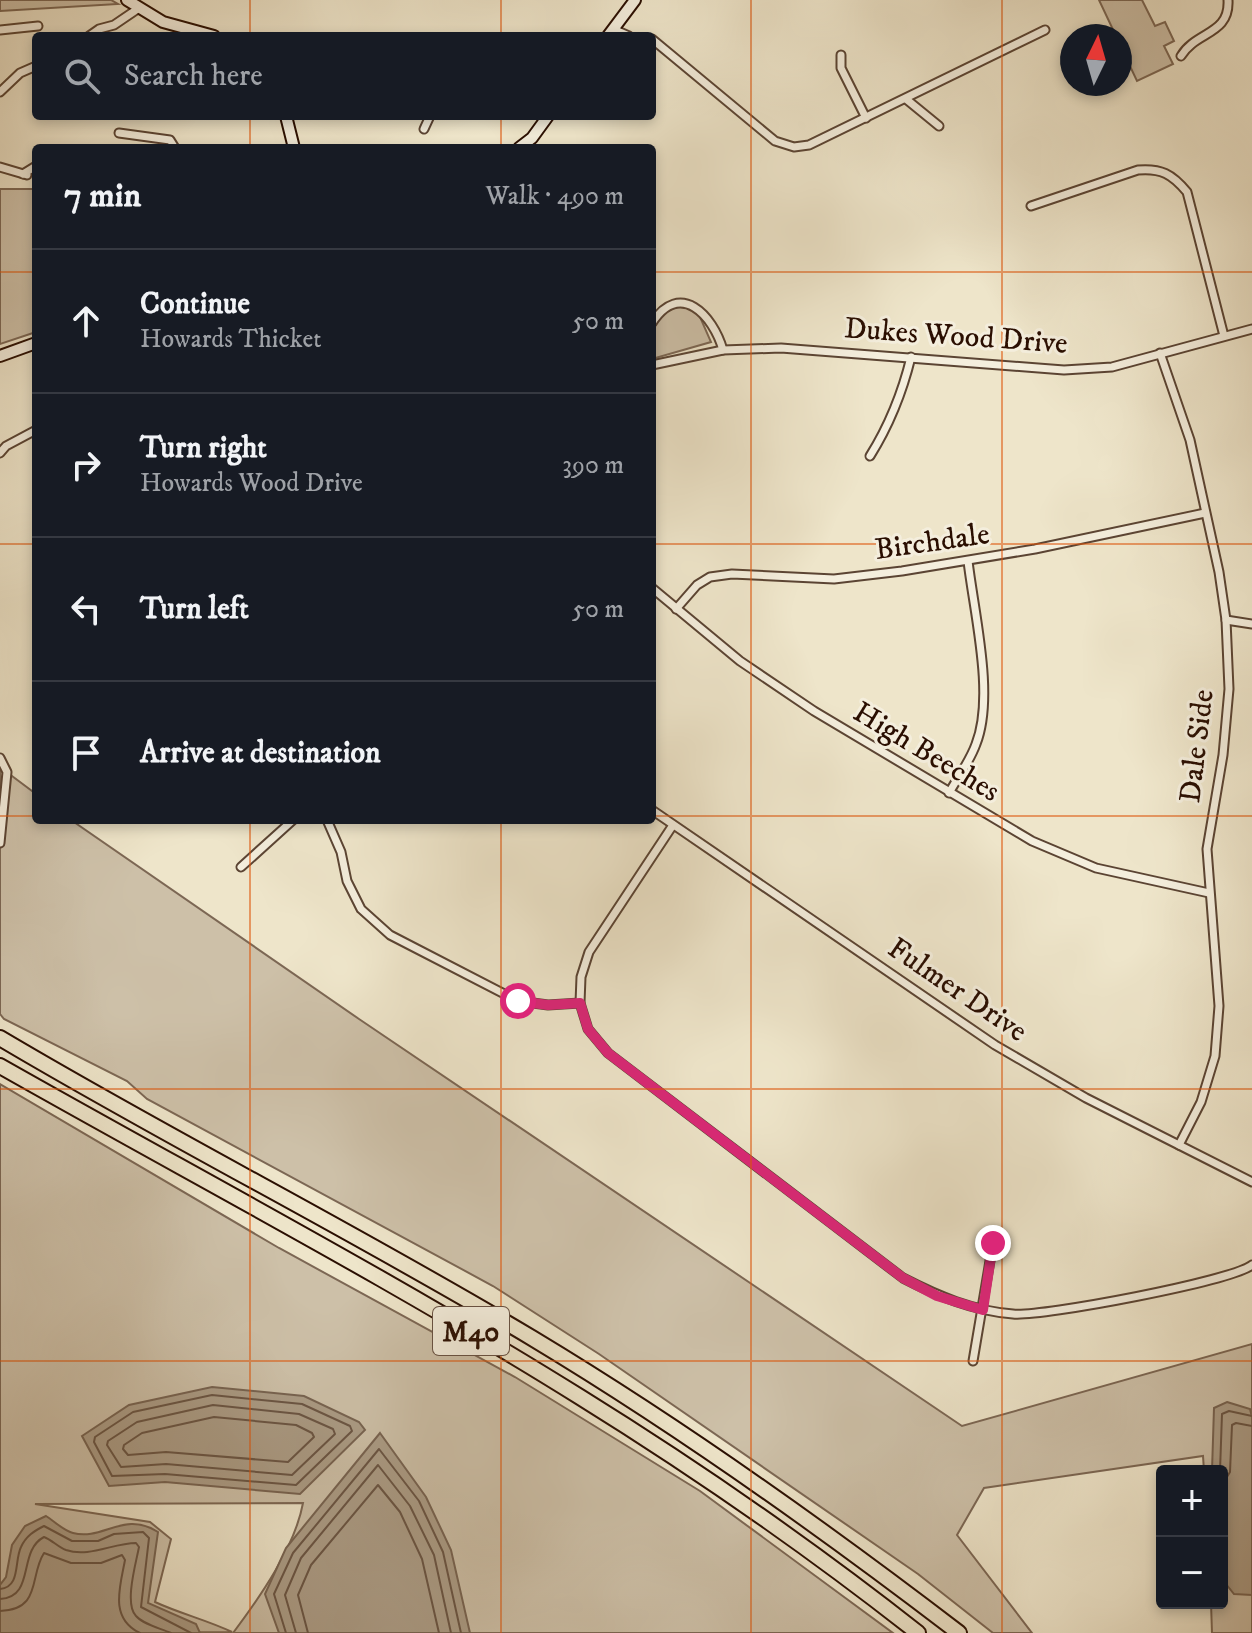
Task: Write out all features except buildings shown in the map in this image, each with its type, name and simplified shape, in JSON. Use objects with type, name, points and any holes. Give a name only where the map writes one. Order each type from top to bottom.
[{"type":"highway","name":"M40","points":[[0,1038],[392,1257],[581,1368],[808,1519],[959,1633]]},
{"type":"highway","name":"M40","points":[[0,1066],[400,1289],[583,1398],[815,1555],[918,1633]]},
{"type":"street","points":[[127,0],[163,22],[199,32]]},
{"type":"street","points":[[610,32],[635,0]]},
{"type":"street","points":[[1181,56],[1189,46],[1223,24],[1228,0]]},
{"type":"street","points":[[95,32],[114,25],[139,8]]},
{"type":"street","points":[[0,30],[38,26]]},
{"type":"street","points":[[656,42],[775,141],[794,147],[809,145],[1045,30]]},
{"type":"street","points":[[841,55],[841,68],[866,118]]},
{"type":"street","points":[[0,92],[20,73],[32,68]]},
{"type":"street","points":[[906,99],[939,126]]},
{"type":"street","points":[[287,120],[293,144]]},
{"type":"street","points":[[424,129],[428,120]]},
{"type":"street","points":[[524,144],[545,120]]},
{"type":"street","points":[[119,133],[170,140],[172,144]]},
{"type":"street","points":[[0,167],[25,175],[32,169]]},
{"type":"street","points":[[1031,206],[1138,170],[1156,168],[1174,176],[1187,192],[1224,336]]},
{"type":"street","points":[[656,317],[677,303],[697,308],[704,312],[718,333],[723,350]]},
{"type":"street","name":"Dukes Wood Drive","points":[[656,364],[723,350],[794,348],[1064,370],[1112,367],[1252,329]]},
{"type":"street","points":[[0,356],[32,344]]},
{"type":"street","name":"Dale Side","points":[[1160,353],[1190,440],[1219,572],[1226,620],[1229,689],[1223,755],[1207,849],[1219,1006],[1215,1056],[1201,1102],[1179,1145]]},
{"type":"street","points":[[870,456],[890,423],[903,391],[911,357]]},
{"type":"street","points":[[0,453],[6,446],[32,432]]},
{"type":"street","name":"Birchdale","points":[[676,609],[697,585],[710,577],[732,574],[834,579],[968,561],[1205,513]]},
{"type":"street","points":[[949,793],[976,746],[983,719],[984,694],[968,561]]},
{"type":"street","name":"High Beeches","points":[[656,592],[740,661],[814,711],[1032,841],[1096,868],[1209,893]]},
{"type":"street","points":[[1226,620],[1252,624]]},
{"type":"street","points":[[0,758],[7,772],[0,843]]},
{"type":"street","name":"Fulmer Drive","points":[[656,813],[995,1045],[1086,1098],[1252,1182]]},
{"type":"street","points":[[241,867],[289,824]]},
{"type":"street","points":[[329,824],[341,852],[347,881],[361,909],[390,935],[518,1001],[548,1005],[580,1003]]},
{"type":"street","points":[[673,825],[589,952],[581,977],[580,1003],[588,1029],[608,1053],[903,1278],[937,1296],[983,1310],[1016,1315],[1057,1311],[1222,1278],[1252,1265]]},
{"type":"street","points":[[973,1361],[993,1243]]},
{"type":"shaded area","points":[[0,0],[111,0],[118,4],[0,11]]},
{"type":"shaded area","points":[[1099,0],[1142,0],[1155,26],[1165,22],[1174,41],[1164,46],[1173,64],[1137,81],[1132,70],[1132,24],[1110,24]]},
{"type":"shaded area","points":[[0,189],[32,189],[32,333],[0,344]]},
{"type":"shaded area","points":[[681,306],[697,310],[711,342],[656,358],[656,322]]},
{"type":"shaded area","points":[[0,767],[32,791],[32,824],[77,824],[359,1019],[962,1426],[1252,1344],[1252,1633],[1212,1633],[1211,1609],[1228,1609],[1228,1465],[1204,1465],[1203,1456],[984,1488],[957,1535],[1032,1633],[993,1633],[918,1574],[599,1354],[493,1286],[147,1099],[127,1081],[4,1019],[0,1014]]},
{"type":"shaded area","points":[[0,1084],[279,1248],[515,1377],[700,1491],[893,1633],[233,1633],[265,1588],[284,1554],[303,1503],[35,1504],[150,1522],[171,1539],[155,1602],[232,1632],[0,1633]]},
{"type":"water","points":[[212,1387],[304,1396],[359,1422],[365,1430],[300,1494],[165,1482],[109,1486],[82,1436],[129,1405]]},
{"type":"water","points":[[1227,1402],[1250,1409],[1252,1417],[1252,1595],[1234,1594],[1228,1586],[1228,1465],[1212,1465],[1214,1408]]},
{"type":"water","points":[[380,1433],[426,1497],[451,1550],[470,1633],[279,1633],[265,1594],[286,1548]]},
{"type":"water","points":[[46,1516],[73,1533],[94,1533],[135,1524],[158,1532],[148,1603],[196,1624],[200,1633],[0,1633],[0,1585],[6,1577],[12,1545],[25,1526]]},
{"type":"route","points":[[518,1001],[548,1005],[580,1003],[588,1029],[608,1053],[903,1278],[937,1296],[983,1310],[993,1243]]}]
